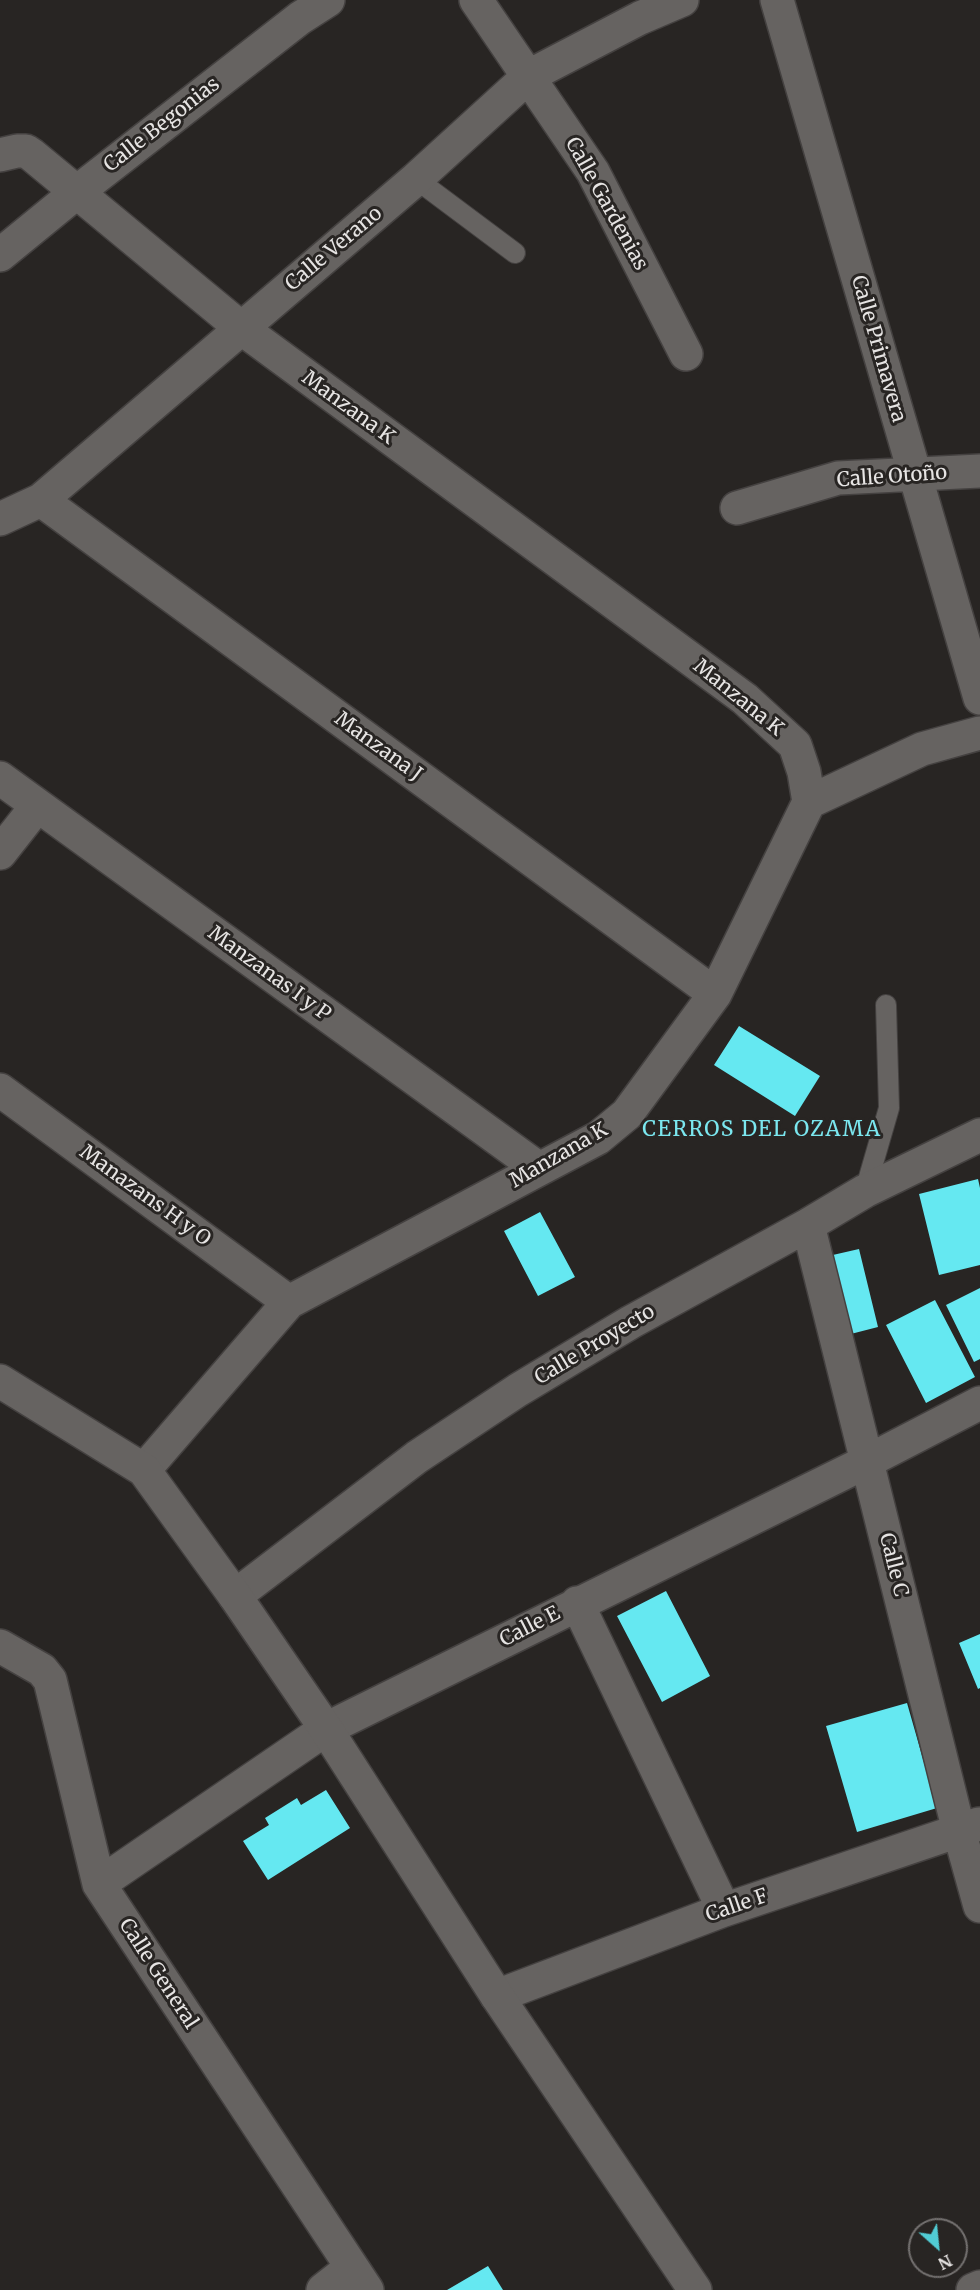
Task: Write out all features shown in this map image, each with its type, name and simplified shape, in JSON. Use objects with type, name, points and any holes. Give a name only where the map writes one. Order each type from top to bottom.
[{"type":"street","name":"Calle Begonias","points":[[0,255],[76,192],[300,18],[328,0]]},
{"type":"street","name":"Calle Gardenias","points":[[476,0],[593,172],[686,354]]},
{"type":"street","name":"Calle Verano","points":[[0,519],[41,500],[416,179],[529,76],[640,18],[682,0]]},
{"type":"street","name":"Calle Primavera","points":[[777,0],[980,698]]},
{"type":"street","name":"Manzana K","points":[[0,155],[26,151],[241,328],[745,699],[795,745],[804,772],[809,802],[716,994],[627,1114],[598,1137],[289,1302],[144,1470]]},
{"type":"street","name":"Calle Otoño","points":[[737,508],[838,478],[980,471]]},
{"type":"street","name":"Manzana J","points":[[41,500],[716,994]]},
{"type":"street","points":[[809,802],[922,748],[980,733]]},
{"type":"street","name":"Manzanas I y P","points":[[0,778],[538,1168]]},
{"type":"street","points":[[0,853],[37,806]]},
{"type":"street","name":"Manazans H y O","points":[[0,1090],[289,1302]]},
{"type":"street","name":"Calle Proyecto","points":[[235,1596],[417,1457],[509,1396],[631,1322],[808,1225],[865,1191],[980,1135]]},
{"type":"street","name":"Calle C","points":[[808,1225],[868,1461],[969,1827],[980,1906]]},
{"type":"street","points":[[0,1381],[144,1470],[235,1596],[326,1729],[497,1996],[694,2290]]},
{"type":"street","name":"Calle E","points":[[99,1884],[326,1729],[868,1461],[980,1403]]},
{"type":"street","points":[[578,1603],[724,1910]]},
{"type":"street","name":"Calle General","points":[[0,1646],[42,1670],[50,1680],[99,1884],[359,2279]]},
{"type":"street","name":"Calle F","points":[[497,1996],[724,1910],[969,1827]]},
{"type":"street","points":[[323,2290],[359,2279]]},
{"type":"street","points":[[973,2290],[980,2287]]},
{"type":"lane","points":[[416,179],[514,253]]},
{"type":"lane","points":[[865,1191],[889,1108],[886,1005]]},
{"type":"building","points":[[739,1026],[820,1076],[795,1116],[714,1065]]},
{"type":"building","points":[[978,1179],[980,1265],[939,1275],[919,1194]]},
{"type":"building","points":[[540,1212],[575,1277],[538,1296],[504,1231]]},
{"type":"building","points":[[859,1249],[878,1327],[843,1336],[824,1257]]},
{"type":"building","points":[[980,1288],[980,1359],[974,1362],[946,1305]]},
{"type":"building","points":[[935,1300],[975,1377],[926,1403],[886,1325]]},
{"type":"building","points":[[666,1591],[710,1676],[662,1702],[617,1616]]},
{"type":"building","points":[[980,1634],[980,1688],[978,1689],[959,1643]]},
{"type":"building","points":[[907,1703],[937,1808],[857,1832],[826,1726]]},
{"type":"building","points":[[326,1790],[350,1828],[268,1880],[243,1841],[269,1825],[265,1818],[297,1798],[301,1805]]},
{"type":"building","points":[[488,2266],[503,2290],[447,2290]]},
{"type":"district","name":"CERROS DEL OZAMA","points":[[762,1130]]}]
